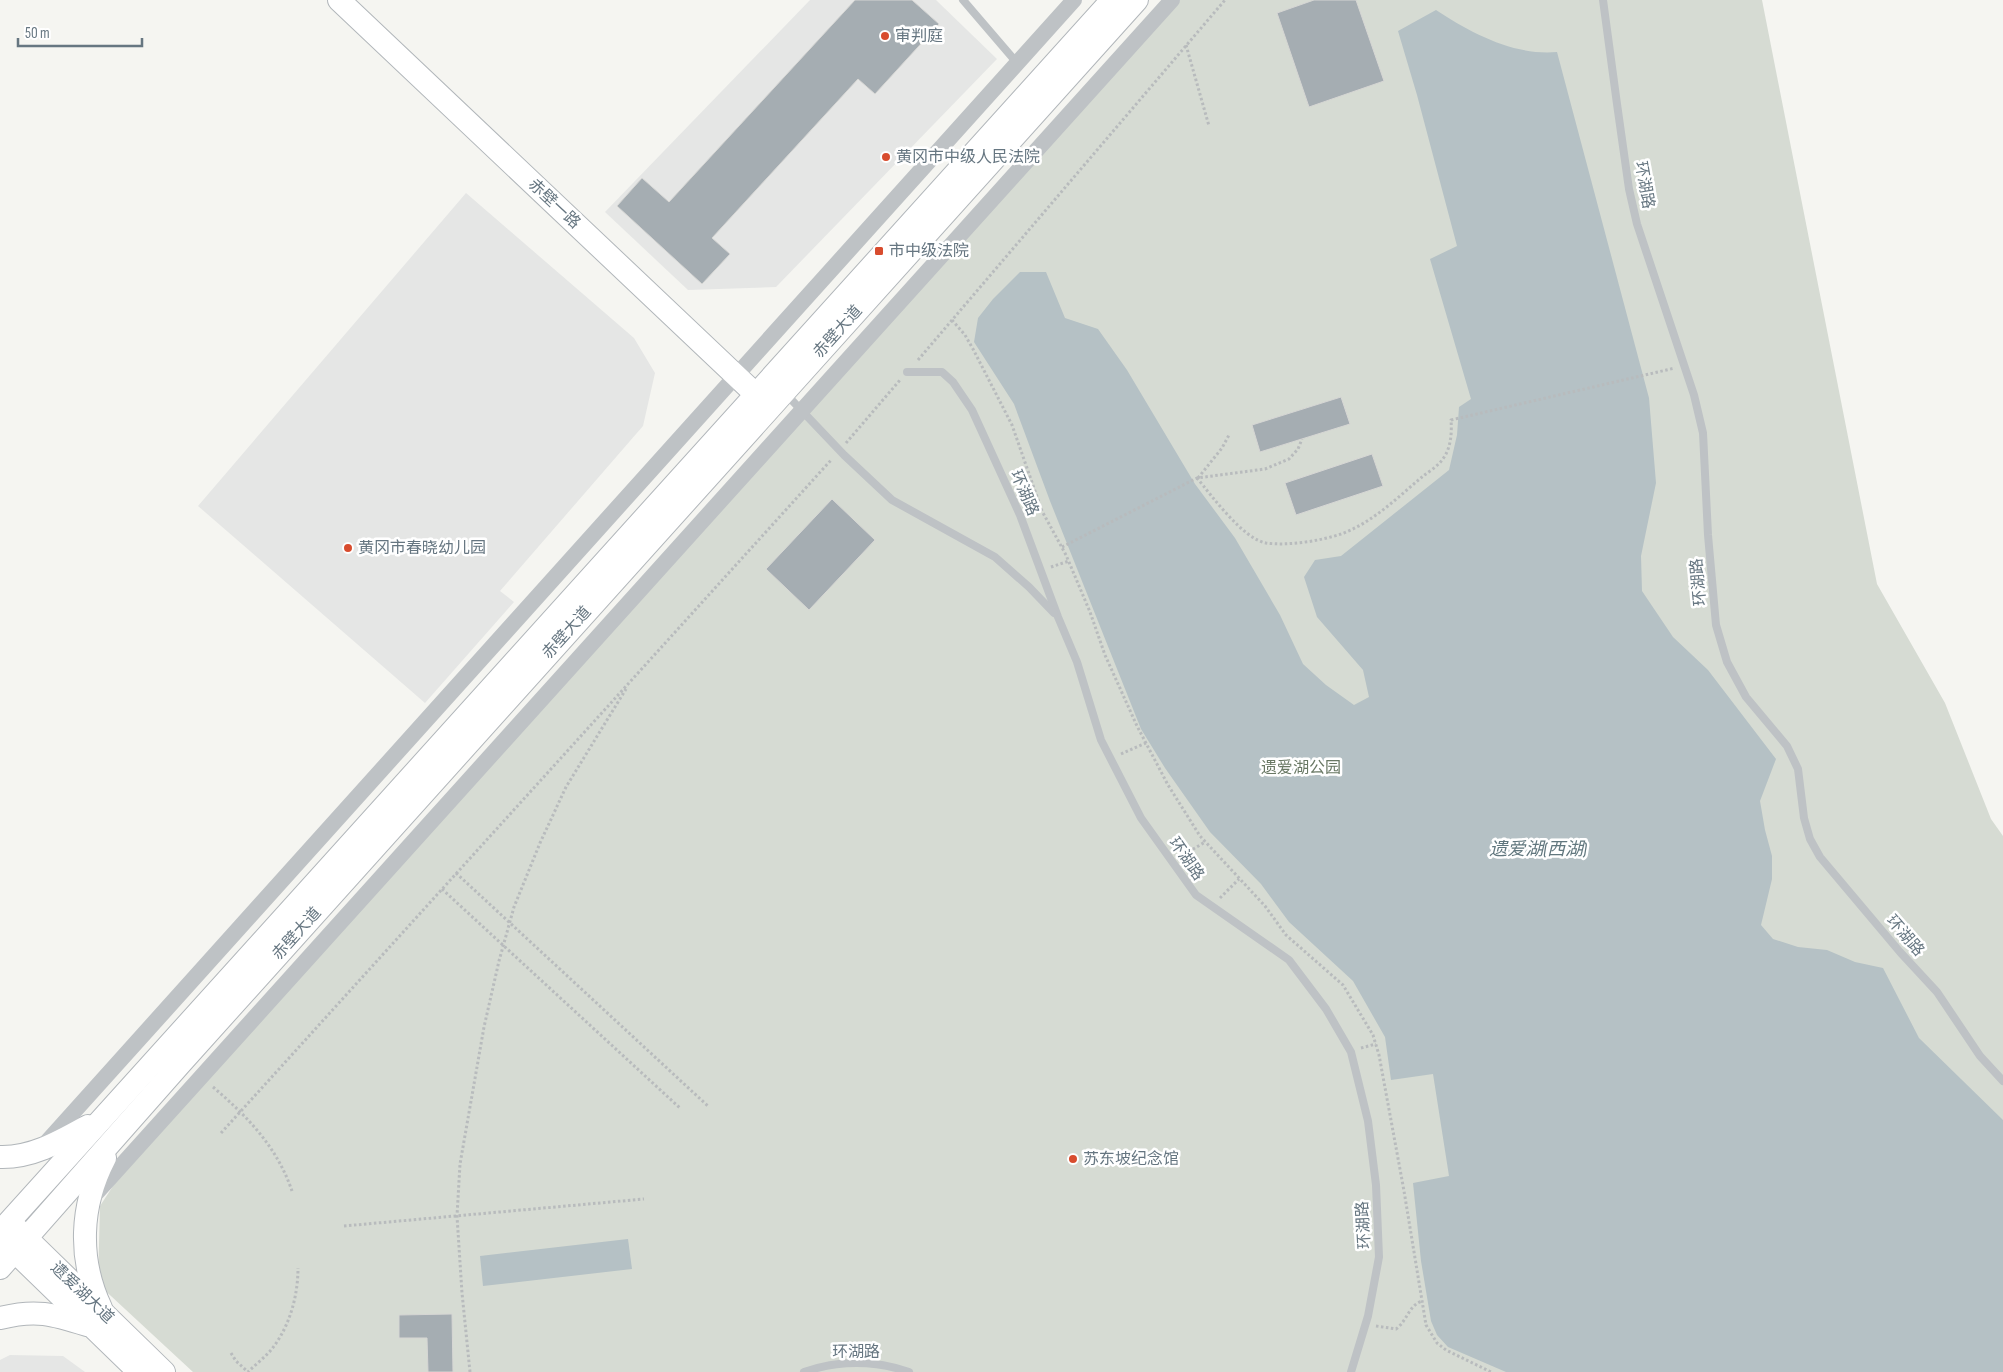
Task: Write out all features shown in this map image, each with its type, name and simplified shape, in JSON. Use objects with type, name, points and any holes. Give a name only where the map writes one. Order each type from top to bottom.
[{"type":"main road","name":"赤壁一路","points":[[339,0],[735,374],[770,398]]},
{"type":"main road","name":"赤壁大道","points":[[8,1232],[116,1136],[770,398],[1112,0]]},
{"type":"main road","name":"赤壁大道","points":[[0,1268],[8,1232],[102,1119],[1137,0]]},
{"type":"main road","points":[[0,1157],[17,1156],[39,1150],[62,1141],[102,1119]]},
{"type":"main road","points":[[0,1318],[30,1312],[48,1313],[99,1322],[88,1273],[84,1236],[88,1203],[96,1176],[116,1136]]},
{"type":"main road","name":"遗爱湖大道","points":[[8,1232],[99,1322],[139,1372]]},
{"type":"main road","name":"遗爱湖大道","points":[[99,1322],[164,1372]]},
{"type":"street","points":[[39,1150],[735,374],[1074,0]]},
{"type":"street","points":[[88,1203],[1172,0]]},
{"type":"lane","points":[[963,0],[1017,62]]},
{"type":"lane","name":"环湖路","points":[[1603,0],[1618,113],[1637,224],[1684,366],[1703,434],[1708,535],[1716,625],[1727,662],[1746,696],[1786,746],[1798,769],[1804,818],[1810,839],[1820,856],[1894,945],[1937,992],[1980,1056],[2003,1081]]},
{"type":"lane","name":"环湖路","points":[[907,372],[942,372],[953,382],[972,410],[1020,515],[1077,662],[1101,740],[1141,818],[1196,895],[1289,960],[1326,1009],[1351,1052],[1368,1120],[1376,1185],[1379,1256],[1365,1324],[1351,1372]]},
{"type":"lane","points":[[770,398],[802,410],[840,451],[892,500],[995,557],[1029,587],[1058,617]]},
{"type":"lane","name":"环湖路","points":[[804,1372],[830,1365],[852,1363],[880,1365],[909,1372]]},
{"type":"path","points":[[221,1133],[840,451],[1225,0]]},
{"type":"path","points":[[1186,45],[1210,126]]},
{"type":"path","points":[[952,320],[965,335],[1012,425],[1042,511],[1069,561],[1105,655],[1146,743],[1172,793],[1205,842],[1264,906],[1286,935],[1343,985],[1373,1035],[1379,1054],[1426,1325],[1437,1344],[1490,1372]]},
{"type":"path","points":[[1197,478],[1216,502],[1242,528],[1251,536],[1264,543],[1292,543],[1341,534],[1381,512],[1442,460],[1449,446],[1452,431],[1451,420],[1456,417],[1684,366]]},
{"type":"path","points":[[1197,478],[1222,448],[1229,435]]},
{"type":"path","points":[[1062,547],[1197,478],[1265,469],[1289,459],[1298,449],[1302,439]]},
{"type":"path","points":[[1041,571],[1069,561]]},
{"type":"path","points":[[470,1372],[457,1216],[460,1164],[484,1027],[510,923],[540,843],[566,787],[630,682]]},
{"type":"path","points":[[1111,759],[1146,743]]},
{"type":"path","points":[[1171,862],[1205,842]]},
{"type":"path","points":[[456,873],[709,1107]]},
{"type":"path","points":[[1211,907],[1239,879]]},
{"type":"path","points":[[442,889],[681,1109]]},
{"type":"path","points":[[201,1077],[260,1132],[286,1172],[292,1191]]},
{"type":"path","points":[[344,1226],[644,1198]]},
{"type":"path","points":[[232,1353],[236,1361],[248,1372],[271,1349],[285,1327],[294,1303],[298,1285],[298,1268]]},
{"type":"path","points":[[1365,1324],[1396,1329],[1404,1322],[1416,1303],[1422,1301]]},
{"type":"shaded area","name":"黄冈市中级人民法院","points":[[810,0],[936,0],[997,59],[776,287],[688,290],[605,212]]},
{"type":"shaded area","points":[[466,193],[634,338],[655,373],[643,426],[500,591],[514,602],[425,703],[198,506]]},
{"type":"shaded area","points":[[10,1355],[63,1356],[85,1372],[0,1372],[0,1360]]},
{"type":"green space","name":"遗爱湖公园","points":[[1180,0],[1762,0],[1877,584],[1945,703],[1991,819],[2003,836],[2003,1372],[193,1372],[98,1284],[100,1206],[115,1183]]},
{"type":"water","name":"遗爱湖(西湖)","points":[[1436,10],[1464,27],[1509,47],[1541,52],[1557,52],[1649,398],[1656,483],[1641,556],[1642,591],[1673,637],[1708,670],[1776,759],[1760,801],[1772,856],[1772,879],[1761,925],[1773,939],[1798,947],[1827,950],[1855,962],[1883,968],[1919,1038],[2003,1120],[2003,1372],[1506,1372],[1448,1347],[1437,1335],[1431,1321],[1421,1261],[1413,1183],[1449,1176],[1433,1074],[1391,1080],[1385,1037],[1353,981],[1289,922],[1261,884],[1210,832],[1165,768],[1141,729],[1050,501],[1014,404],[974,342],[978,318],[993,299],[1020,272],[1046,272],[1065,318],[1098,329],[1127,370],[1195,484],[1235,538],[1280,615],[1303,664],[1326,685],[1354,705],[1369,697],[1363,670],[1317,617],[1304,577],[1315,560],[1341,556],[1449,470],[1457,435],[1459,407],[1471,399],[1430,259],[1457,246],[1398,31]]},
{"type":"water","points":[[628,1239],[632,1269],[483,1286],[480,1256]]},
{"type":"building","points":[[855,0],[912,0],[939,24],[875,94],[858,79],[712,238],[730,254],[702,284],[617,206],[642,178],[669,202]]},
{"type":"building","points":[[1314,0],[1356,0],[1384,81],[1309,107],[1277,13]]},
{"type":"building","points":[[1341,397],[1350,424],[1260,452],[1252,425]]},
{"type":"building","points":[[1372,454],[1383,486],[1296,515],[1285,483]]},
{"type":"building","points":[[832,499],[875,540],[809,610],[766,569]]},
{"type":"building","points":[[452,1314],[453,1372],[428,1372],[427,1338],[399,1338],[399,1315]]},
{"type":"place","name":"审判庭","points":[[885,36]]},
{"type":"place","name":"黄冈市中级人民法院","points":[[886,157]]},
{"type":"place","name":"市中级法院","points":[[879,251]]},
{"type":"place","name":"黄冈市春晓幼儿园","points":[[348,548]]},
{"type":"place","name":"苏东坡纪念馆","points":[[1073,1159]]}]
